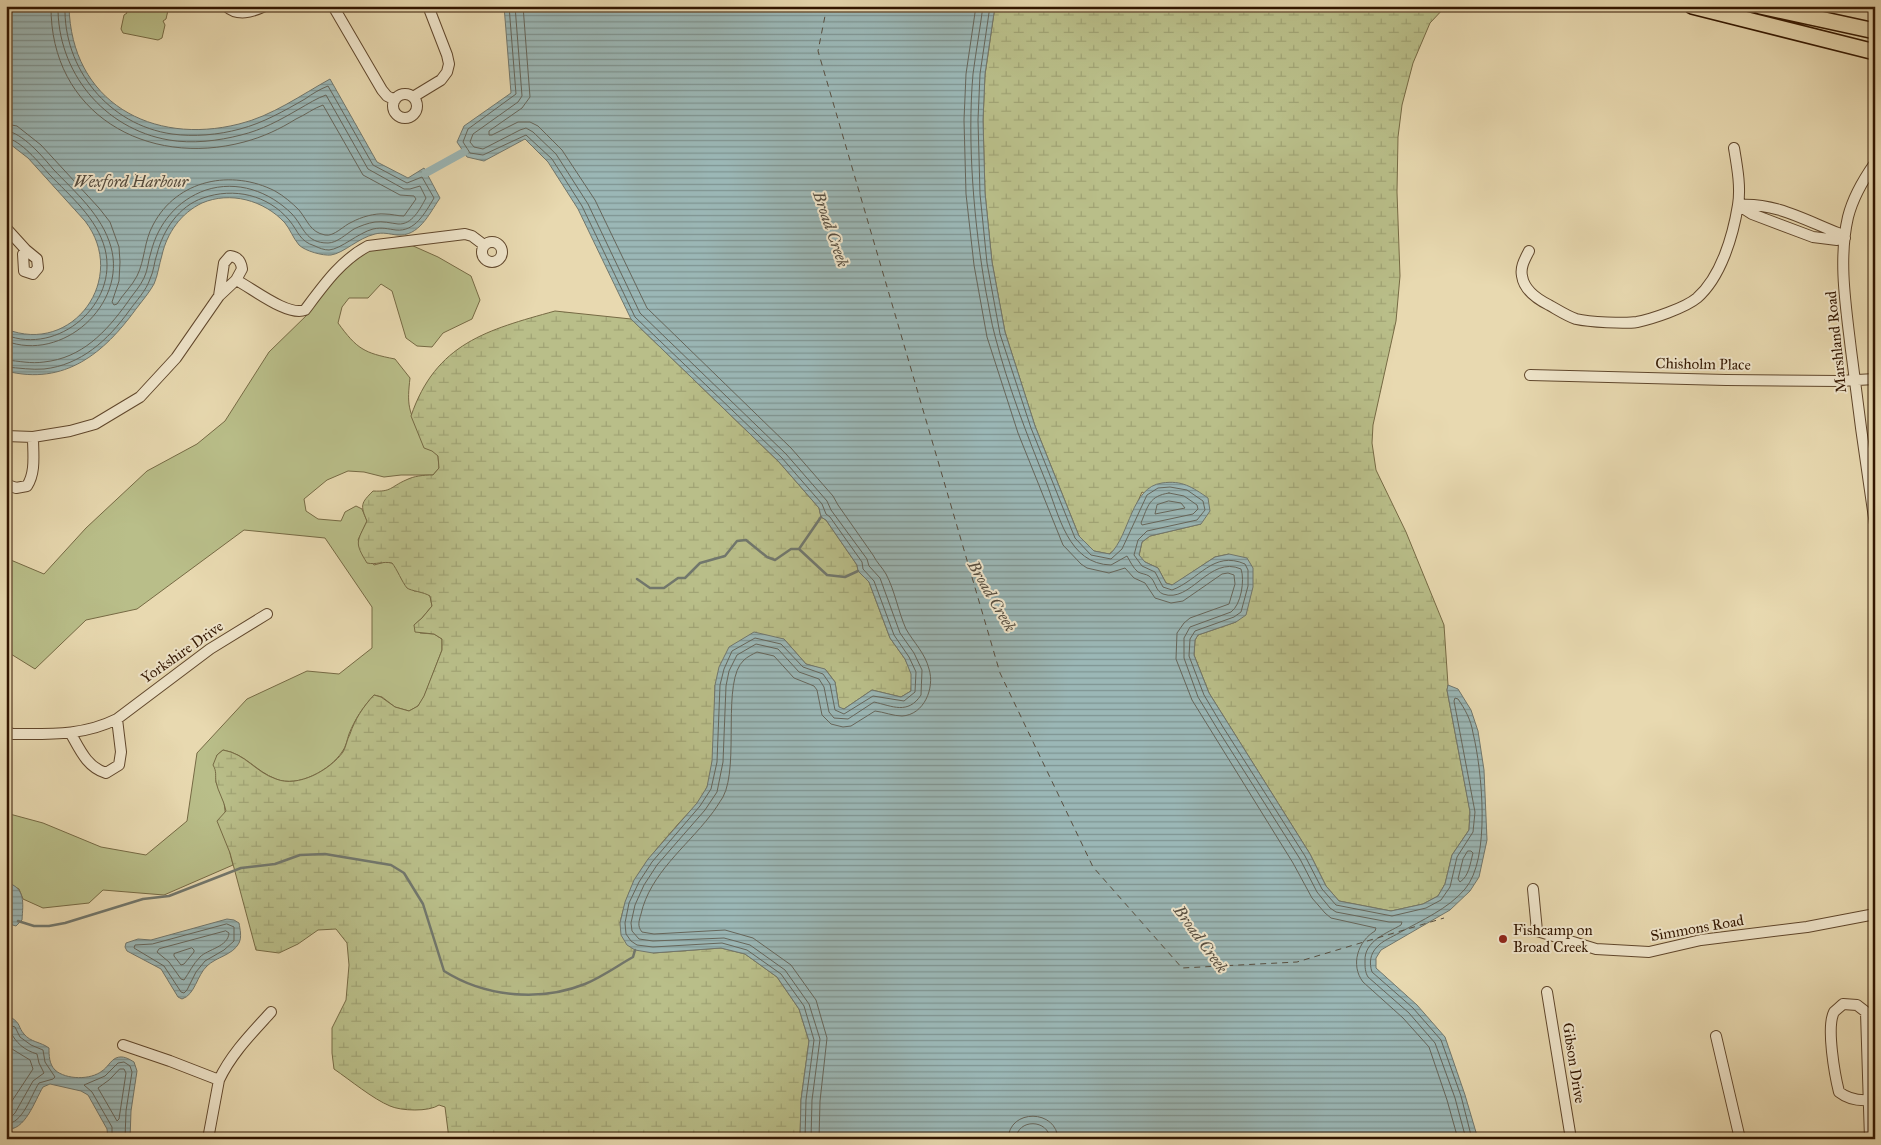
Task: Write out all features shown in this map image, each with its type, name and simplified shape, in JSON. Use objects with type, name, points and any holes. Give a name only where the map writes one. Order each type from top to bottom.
[{"type":"highway","points":[[1692,6],[1875,52]]},
{"type":"highway","points":[[1760,6],[1875,31]]},
{"type":"street","points":[[226,6],[236,12],[245,13],[265,6]]},
{"type":"street","points":[[333,6],[382,90],[387,96],[395,100]]},
{"type":"street","points":[[413,97],[441,80],[447,72],[449,64],[428,6]]},
{"type":"street","points":[[403,94],[413,97],[416,101],[417,109],[413,116],[405,118],[397,116],[393,108],[395,100],[403,94]]},
{"type":"street","points":[[1529,251],[1521,269],[1522,278],[1526,286],[1536,298],[1576,318],[1590,321],[1636,322],[1668,313],[1700,294],[1713,278],[1724,255],[1738,204],[1738,172],[1734,148]]},
{"type":"street","name":"Marshland Road","points":[[1875,163],[1854,196],[1845,238],[1845,294],[1875,524]]},
{"type":"street","points":[[1738,204],[1752,214],[1813,237],[1837,240],[1845,238]]},
{"type":"street","points":[[6,228],[26,250]]},
{"type":"street","points":[[236,280],[286,308],[300,312],[305,310],[340,267],[360,250],[368,246],[465,234],[472,236],[484,245]]},
{"type":"street","points":[[6,436],[33,437],[70,431],[95,424],[140,397],[176,358],[219,296],[236,280],[242,268],[237,258],[230,256],[224,262],[219,296]]},
{"type":"street","name":"Chisholm Place","points":[[1530,375],[1726,380],[1875,379]]},
{"type":"street","points":[[7,483],[16,488],[22,488],[30,481],[33,475],[33,437]]},
{"type":"street","name":"Yorkshire Drive","points":[[6,732],[13,734],[71,734],[107,724],[117,719],[210,649],[267,614]]},
{"type":"street","points":[[71,734],[88,764],[106,773],[119,765],[121,752],[117,719]]},
{"type":"street","name":"Simmons Road","points":[[1533,889],[1537,930],[1596,948],[1649,952],[1701,940],[1807,927],[1875,914]]},
{"type":"street","name":"Gibson Drive","points":[[1547,992],[1571,1139]]},
{"type":"street","points":[[1869,1100],[1848,1099],[1838,1092],[1834,1073],[1831,1031],[1834,1012],[1843,1004],[1857,1005],[1866,1012],[1869,1100],[1870,1139]]},
{"type":"street","points":[[208,1139],[219,1080],[232,1056],[271,1012]]},
{"type":"street","points":[[1716,1036],[1740,1139]]},
{"type":"street","points":[[123,1045],[219,1080]]},
{"type":"green space","points":[[126,6],[169,6],[166,19],[163,21],[165,25],[162,38],[158,40],[123,33],[121,29],[124,15],[127,13]]},
{"type":"green space","points":[[995,6],[1446,6],[1430,23],[1413,63],[1402,105],[1398,137],[1397,192],[1400,276],[1396,321],[1373,425],[1372,443],[1376,470],[1406,532],[1444,625],[1447,690],[1470,811],[1469,830],[1452,855],[1445,884],[1438,896],[1423,904],[1391,911],[1339,901],[1326,886],[1310,854],[1209,693],[1194,655],[1195,640],[1198,635],[1236,622],[1229,554],[1215,557],[1173,585],[1166,583],[1158,568],[1145,562],[1139,556],[1142,542],[1150,536],[1201,524],[1142,492],[1118,547],[1109,554],[1094,551],[1079,536],[1035,426],[1005,332],[992,262],[985,193],[983,120],[985,75]]},
{"type":"green space","points":[[411,245],[438,257],[471,276],[480,300],[472,319],[443,333],[432,347],[417,346],[406,338],[392,291],[381,284],[368,298],[349,298],[342,307],[338,323],[356,344],[368,352],[395,359],[410,378],[409,401],[411,413],[423,437],[438,456],[439,468],[433,475],[384,477],[364,472],[348,471],[327,480],[304,499],[306,511],[318,519],[341,521],[345,512],[356,506],[362,509],[367,521],[358,540],[374,565],[385,562],[393,563],[414,591],[422,591],[430,596],[432,606],[414,625],[420,633],[434,634],[442,639],[442,650],[424,697],[418,706],[409,711],[395,707],[382,697],[374,695],[357,718],[337,759],[322,771],[303,779],[285,781],[276,779],[231,752],[223,750],[217,755],[216,782],[224,802],[233,865],[164,895],[103,890],[89,903],[43,908],[23,899],[19,889],[6,882],[6,813],[43,823],[101,847],[146,855],[187,821],[197,753],[247,699],[307,671],[339,674],[372,648],[372,607],[325,538],[244,530],[137,609],[86,620],[35,669],[6,651],[6,558],[44,574],[86,528],[147,471],[197,444],[225,421],[269,352],[309,313],[328,285],[350,261],[374,248]]},
{"type":"green space","points":[[555,311],[631,319],[779,462],[819,508],[821,517],[826,520],[857,565],[858,571],[869,582],[890,638],[905,659],[912,674],[911,691],[901,697],[872,690],[844,709],[839,708],[835,682],[826,670],[806,664],[784,639],[715,685],[712,765],[707,787],[699,802],[642,868],[629,892],[620,923],[653,953],[721,948],[745,954],[777,977],[799,1009],[809,1041],[801,1100],[800,1139],[449,1139],[445,1107],[439,1105],[429,1109],[415,1110],[395,1108],[383,1103],[334,1069],[332,1028],[346,1000],[349,965],[347,943],[336,929],[318,930],[298,944],[279,953],[256,950],[230,853],[217,821],[226,811],[217,786],[213,765],[217,755],[223,750],[238,755],[262,772],[276,779],[294,781],[303,779],[322,771],[343,752],[357,718],[374,695],[381,697],[395,707],[409,711],[418,706],[424,696],[442,650],[442,639],[434,634],[415,632],[414,625],[432,606],[430,596],[407,588],[392,563],[367,563],[360,551],[358,542],[367,521],[363,511],[363,504],[373,491],[388,490],[415,477],[433,475],[439,468],[438,456],[424,448],[411,416],[422,391],[434,371],[467,343],[486,333]]},
{"type":"water","name":"Wexford Harbour","points":[[6,6],[69,6],[73,40],[84,68],[101,91],[122,109],[148,122],[176,128],[207,129],[239,124],[263,116],[330,79],[377,162],[408,178],[424,168],[440,198],[423,223],[411,232],[405,235],[375,234],[331,255],[314,253],[299,245],[285,223],[277,215],[257,203],[235,198],[224,198],[202,203],[181,218],[171,232],[164,247],[154,284],[124,325],[96,352],[65,370],[47,374],[6,371],[6,329],[30,334],[53,332],[72,322],[87,306],[97,287],[101,266],[97,243],[85,221],[28,158],[6,141]]},
{"type":"water","name":"Broad Creek","points":[[504,6],[995,6],[985,74],[983,120],[985,193],[992,262],[1005,332],[1035,426],[1079,536],[1094,551],[1110,554],[1117,546],[1137,502],[1144,493],[1152,486],[1169,482],[1192,488],[1208,498],[1210,511],[1201,524],[1150,536],[1142,542],[1139,555],[1145,562],[1158,568],[1166,583],[1172,585],[1215,557],[1229,554],[1247,558],[1253,568],[1253,587],[1246,615],[1236,622],[1198,635],[1195,640],[1194,655],[1209,693],[1310,854],[1326,886],[1339,901],[1391,911],[1423,904],[1438,896],[1445,884],[1452,855],[1469,830],[1470,812],[1447,690],[1448,685],[1458,689],[1471,710],[1478,731],[1484,770],[1487,840],[1479,877],[1470,891],[1450,910],[1381,950],[1376,958],[1376,968],[1417,1005],[1445,1037],[1478,1139],[1042,1139],[1037,1135],[1030,1135],[1025,1139],[800,1139],[801,1100],[809,1041],[799,1009],[777,977],[745,954],[721,948],[653,953],[635,950],[627,945],[621,935],[620,923],[625,902],[634,880],[648,859],[697,803],[707,787],[712,761],[715,685],[719,667],[729,647],[754,632],[784,639],[806,664],[825,669],[835,682],[839,707],[844,709],[872,690],[901,697],[911,691],[911,674],[905,659],[890,638],[869,582],[858,571],[857,565],[826,520],[821,517],[819,508],[779,462],[631,319],[578,209],[548,162],[525,139],[484,161],[467,157],[457,142],[464,126],[511,93]]},
{"type":"water","points":[[6,882],[17,888],[22,897],[22,920],[16,926],[6,923]]},
{"type":"water","points":[[227,919],[239,923],[241,936],[239,943],[229,953],[207,966],[190,993],[182,999],[178,997],[161,969],[127,951],[125,947],[126,943],[138,939],[151,940]]},
{"type":"water","points":[[12,1018],[17,1022],[26,1037],[49,1048],[53,1068],[65,1076],[78,1078],[92,1076],[102,1071],[112,1060],[119,1057],[134,1062],[137,1071],[131,1111],[130,1139],[108,1139],[107,1129],[88,1095],[81,1091],[50,1084],[43,1087],[29,1114],[19,1126],[13,1129],[6,1129],[6,1019]]},
{"type":"waterway","points":[[426,173],[464,152]]},
{"type":"waterway","points":[[799,549],[821,517]]},
{"type":"waterway","points":[[637,579],[650,588],[664,588],[678,578],[685,578],[700,563],[725,556],[737,541],[746,540],[767,557],[775,560],[791,549],[799,549],[827,575],[845,577],[858,571]]},
{"type":"waterway","points":[[18,921],[34,926],[65,923],[143,899],[169,896],[241,868],[275,864],[300,855],[325,854],[391,865],[404,873],[423,904],[444,971],[477,987],[513,994],[531,995],[568,990],[603,975],[633,957],[635,950]]},
{"type":"ferry route","points":[[827,6],[818,51],[1000,673],[1093,867],[1182,968],[1297,962],[1444,918]]},
{"type":"place","name":"Fishcamp on Broad Creek","points":[[1503,939]]}]
